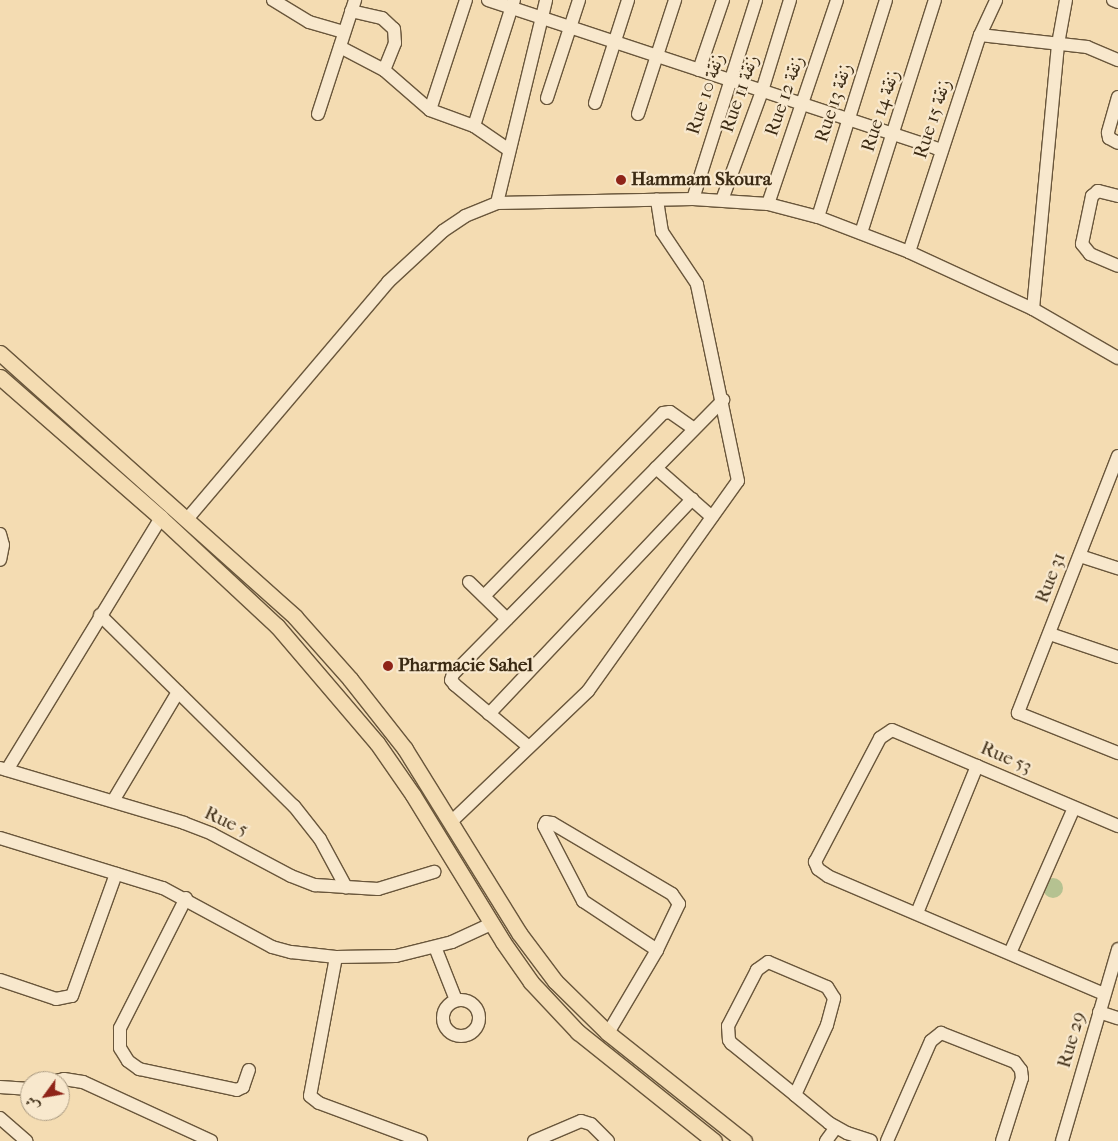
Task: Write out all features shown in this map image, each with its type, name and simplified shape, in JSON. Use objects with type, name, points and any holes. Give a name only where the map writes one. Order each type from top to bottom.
[{"type":"main road","points":[[0,353],[188,518],[287,608],[333,658],[406,749],[452,821],[528,948],[575,1003],[608,1033],[744,1141]]},
{"type":"main road","points":[[0,377],[161,518],[260,609],[360,719],[413,794],[491,924],[531,982],[578,1032],[714,1141]]},
{"type":"street","points":[[273,0],[309,22],[344,32]]},
{"type":"street","points":[[430,110],[466,0]]},
{"type":"street","points":[[488,0],[513,4],[540,18],[942,150]]},
{"type":"street","points":[[497,203],[540,18],[546,0]]},
{"type":"street","points":[[547,98],[578,0]]},
{"type":"street","points":[[595,104],[628,0]]},
{"type":"street","points":[[638,114],[675,0]]},
{"type":"street","points":[[699,70],[722,0]]},
{"type":"street","name":"Rue 10 زنقة","points":[[693,199],[756,0]]},
{"type":"street","name":"Rue 11 زنقة","points":[[722,200],[762,91],[790,0]]},
{"type":"street","name":"Rue 12 زنقة","points":[[768,204],[837,0]]},
{"type":"street","name":"Rue 13 زنقة","points":[[818,217],[886,0]]},
{"type":"street","name":"Rue 14 زنقة","points":[[862,233],[935,0]]},
{"type":"street","name":"Rue 15 زنقة","points":[[909,252],[980,35],[996,0]]},
{"type":"street","points":[[1033,309],[1058,44],[1066,0]]},
{"type":"street","points":[[1114,0],[1118,2]]},
{"type":"street","points":[[474,126],[513,4]]},
{"type":"street","points":[[318,114],[353,5],[382,18],[394,29],[395,44],[384,70]]},
{"type":"street","points":[[980,35],[1087,46],[1118,60]]},
{"type":"street","points":[[340,47],[384,70],[430,110],[474,126],[509,150]]},
{"type":"street","points":[[1118,96],[1108,134],[1118,143]]},
{"type":"street","points":[[1118,196],[1098,191],[1092,196],[1082,244],[1090,254],[1118,266]]},
{"type":"street","points":[[452,821],[592,686],[738,481],[739,474],[697,284],[662,232],[656,199]]},
{"type":"street","points":[[188,518],[388,282],[443,231],[465,216],[497,203],[693,199],[768,204],[818,217],[909,252],[1033,309],[1118,358]]},
{"type":"street","points":[[529,747],[451,680],[453,674],[723,400]]},
{"type":"street","points":[[484,596],[663,413],[670,412],[694,429]]},
{"type":"street","name":"Rue 31","points":[[1118,456],[1018,713],[1118,753]]},
{"type":"street","points":[[656,468],[712,517]]},
{"type":"street","points":[[489,714],[692,499]]},
{"type":"street","points":[[3,769],[161,518]]},
{"type":"street","points":[[0,534],[3,545],[0,560]]},
{"type":"street","points":[[1080,556],[1118,568]]},
{"type":"street","points":[[469,582],[508,619]]},
{"type":"street","points":[[100,615],[294,806],[320,838],[346,887]]},
{"type":"street","points":[[1050,634],[1118,657]]},
{"type":"street","points":[[114,801],[178,692]]},
{"type":"street","name":"Rue 53","points":[[916,913],[828,876],[816,864],[880,738],[886,732],[899,732],[1118,826]]},
{"type":"street","points":[[977,766],[916,913],[1104,994]]},
{"type":"street","name":"Rue 5","points":[[3,769],[114,801],[212,834],[302,881],[346,887],[392,887],[434,872]]},
{"type":"street","points":[[1010,953],[1074,808]]},
{"type":"street","points":[[608,1033],[657,950],[677,912],[677,898],[552,823],[544,824],[583,902],[657,950]]},
{"type":"street","points":[[0,838],[163,888],[186,898],[272,946],[336,956],[396,956],[435,947],[491,924]]},
{"type":"street","points":[[0,980],[56,999],[72,996],[116,874]]},
{"type":"street","points":[[186,898],[120,1028],[120,1048],[128,1061],[139,1069],[237,1090],[244,1088],[249,1070]]},
{"type":"street","points":[[435,947],[456,1000]]},
{"type":"street","name":"Rue 29","points":[[1066,1140],[1099,1012],[1118,949]]},
{"type":"street","points":[[336,956],[310,1096],[318,1103],[421,1141]]},
{"type":"street","points":[[795,1095],[827,1025],[834,998],[827,988],[768,962],[757,970],[726,1034],[731,1042],[838,1133],[871,1141]]},
{"type":"street","points":[[1099,1012],[1118,1018]]},
{"type":"street","points":[[887,1141],[930,1041],[941,1032],[1015,1062],[1021,1070],[1022,1078],[1002,1141]]},
{"type":"street","points":[[70,1080],[83,1082],[211,1141]]},
{"type":"street","points":[[0,1087],[20,1088]]},
{"type":"street","points":[[0,1118],[26,1141]]},
{"type":"street","points":[[534,1141],[581,1121],[591,1124],[608,1141]]},
{"type":"street","points":[[826,1141],[838,1133]]},
{"type":"green space","points":[[1053,878],[1060,881],[1063,888],[1060,895],[1053,898],[1046,895],[1043,888],[1046,881]]},
{"type":"place","name":"Hammam Skoura","points":[[621,180]]},
{"type":"place","name":"Pharmacie Sahel","points":[[388,666]]}]
